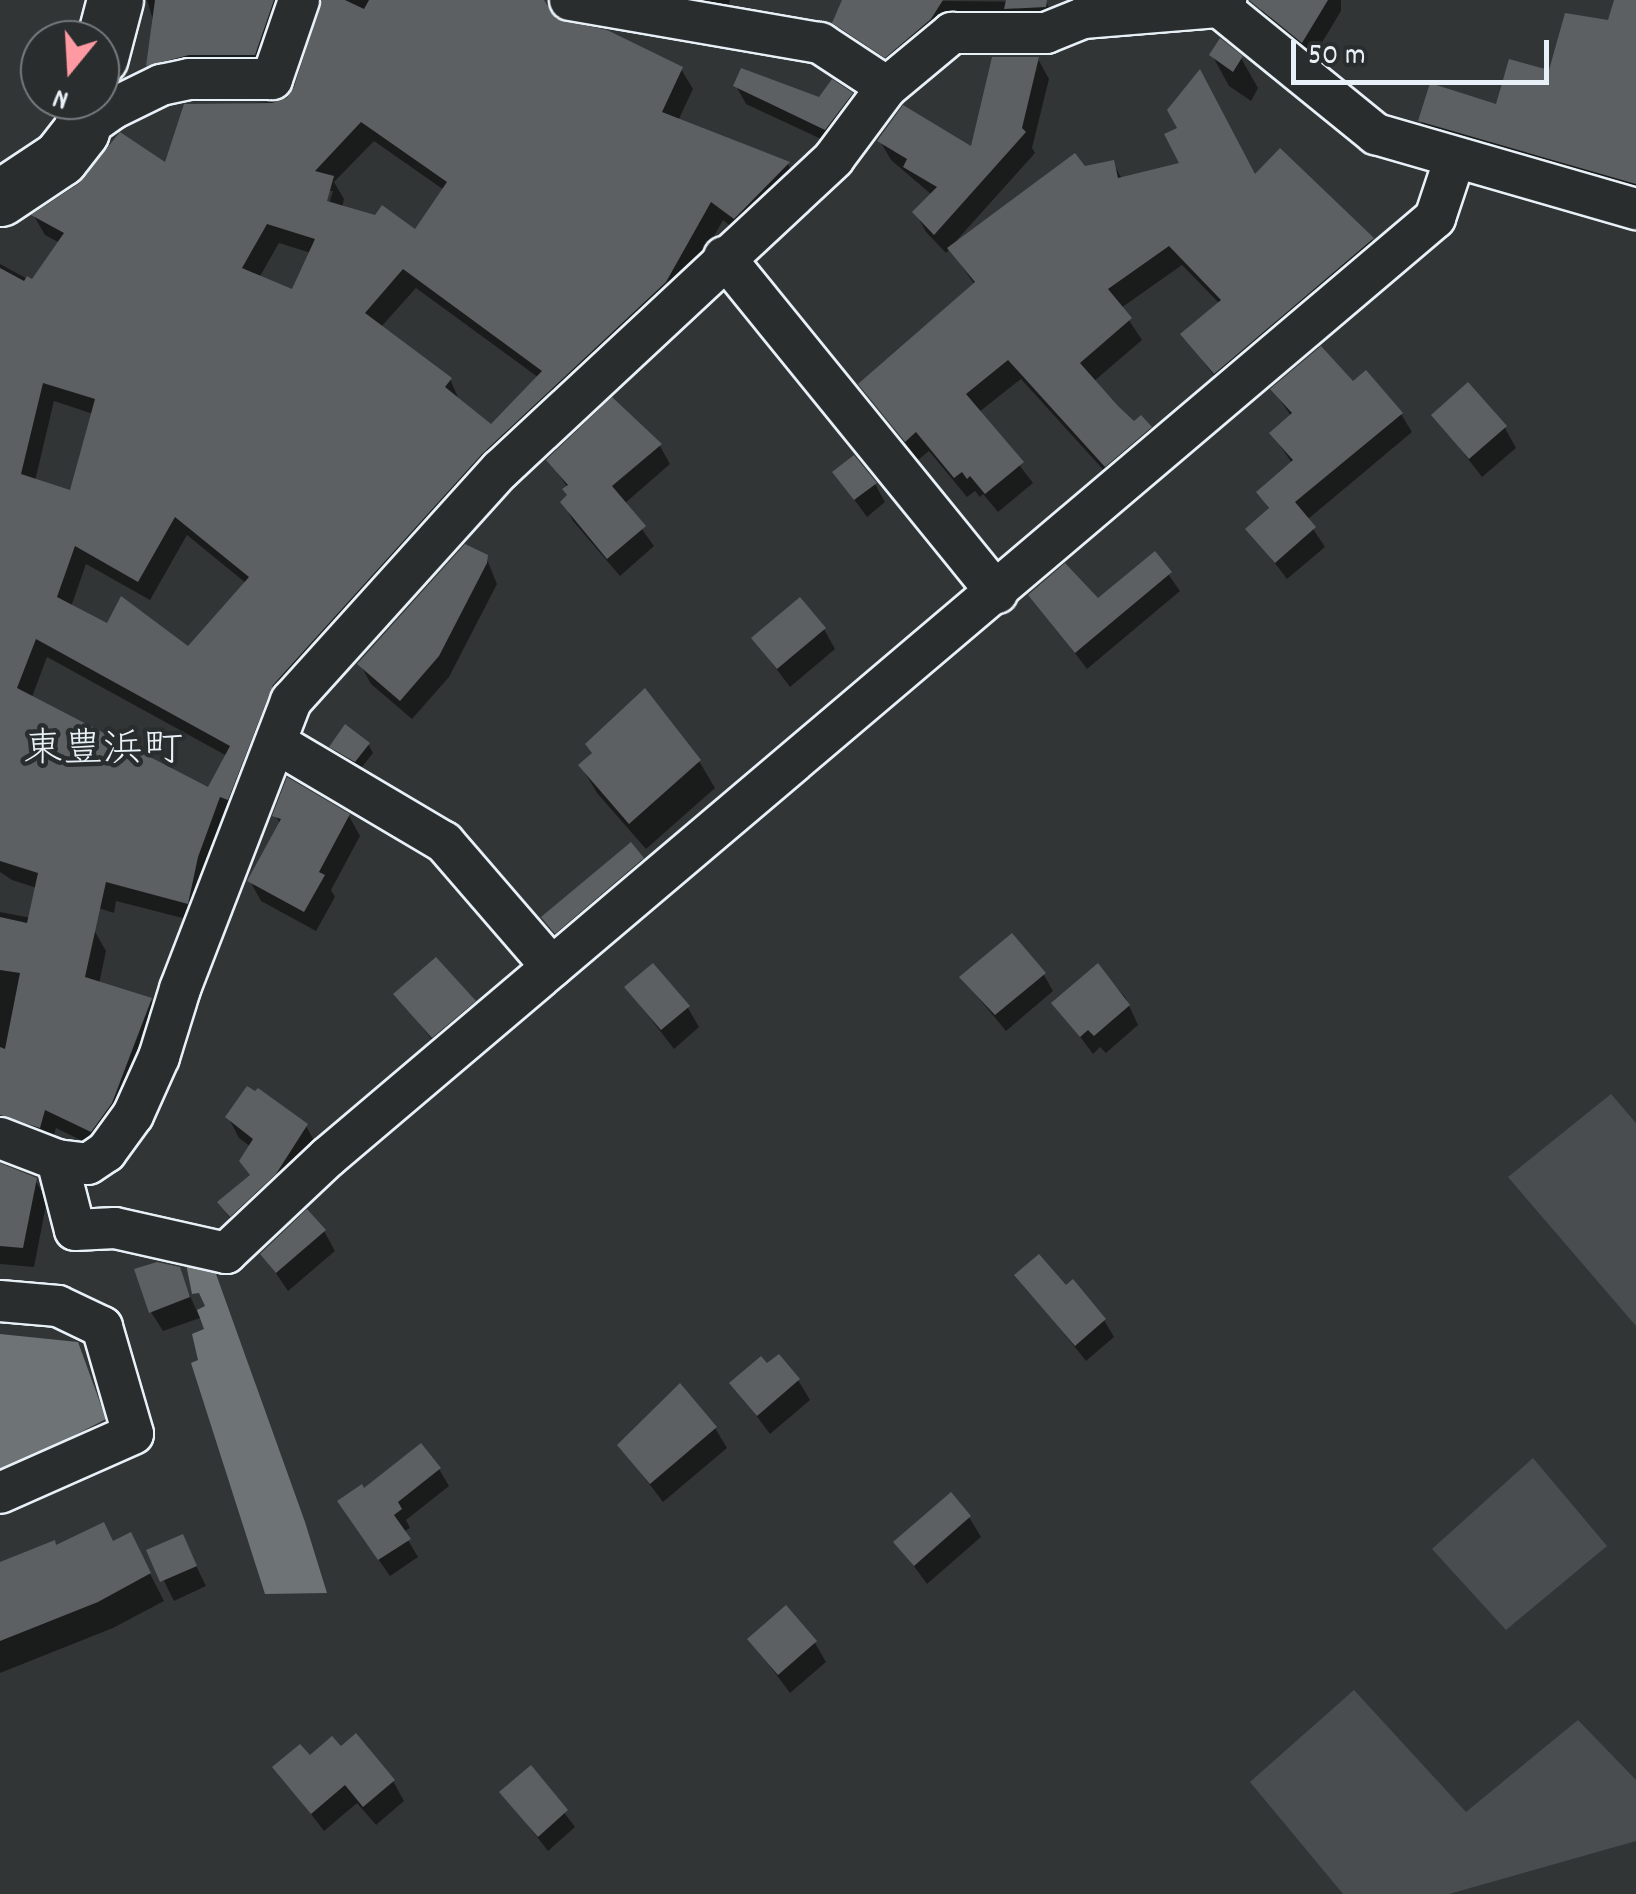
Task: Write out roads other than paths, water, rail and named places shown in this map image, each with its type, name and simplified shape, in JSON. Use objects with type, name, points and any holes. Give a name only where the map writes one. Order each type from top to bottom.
[{"type":"main road","points":[[0,198],[60,158],[83,120]]},
{"type":"street","points":[[120,105],[161,85],[189,80],[272,79],[298,0]]},
{"type":"street","points":[[570,0],[820,44],[887,87]]},
{"type":"street","points":[[0,1138],[57,1160],[88,1164],[106,1152],[133,1115],[292,701],[500,470],[834,158],[887,87],[952,33],[1046,33],[1083,18],[1219,2],[1376,134],[1636,209]]},
{"type":"street","points":[[57,1160],[76,1230],[116,1228],[226,1253],[328,1156],[1435,218],[1455,158]]},
{"type":"street","points":[[724,258],[997,593]]},
{"type":"street","points":[[278,744],[444,842],[552,967]]},
{"type":"street","points":[[0,1301],[58,1306],[102,1327],[133,1434],[0,1494]]},
{"type":"district","name":"東豊浜町","points":[[103,753]]}]
